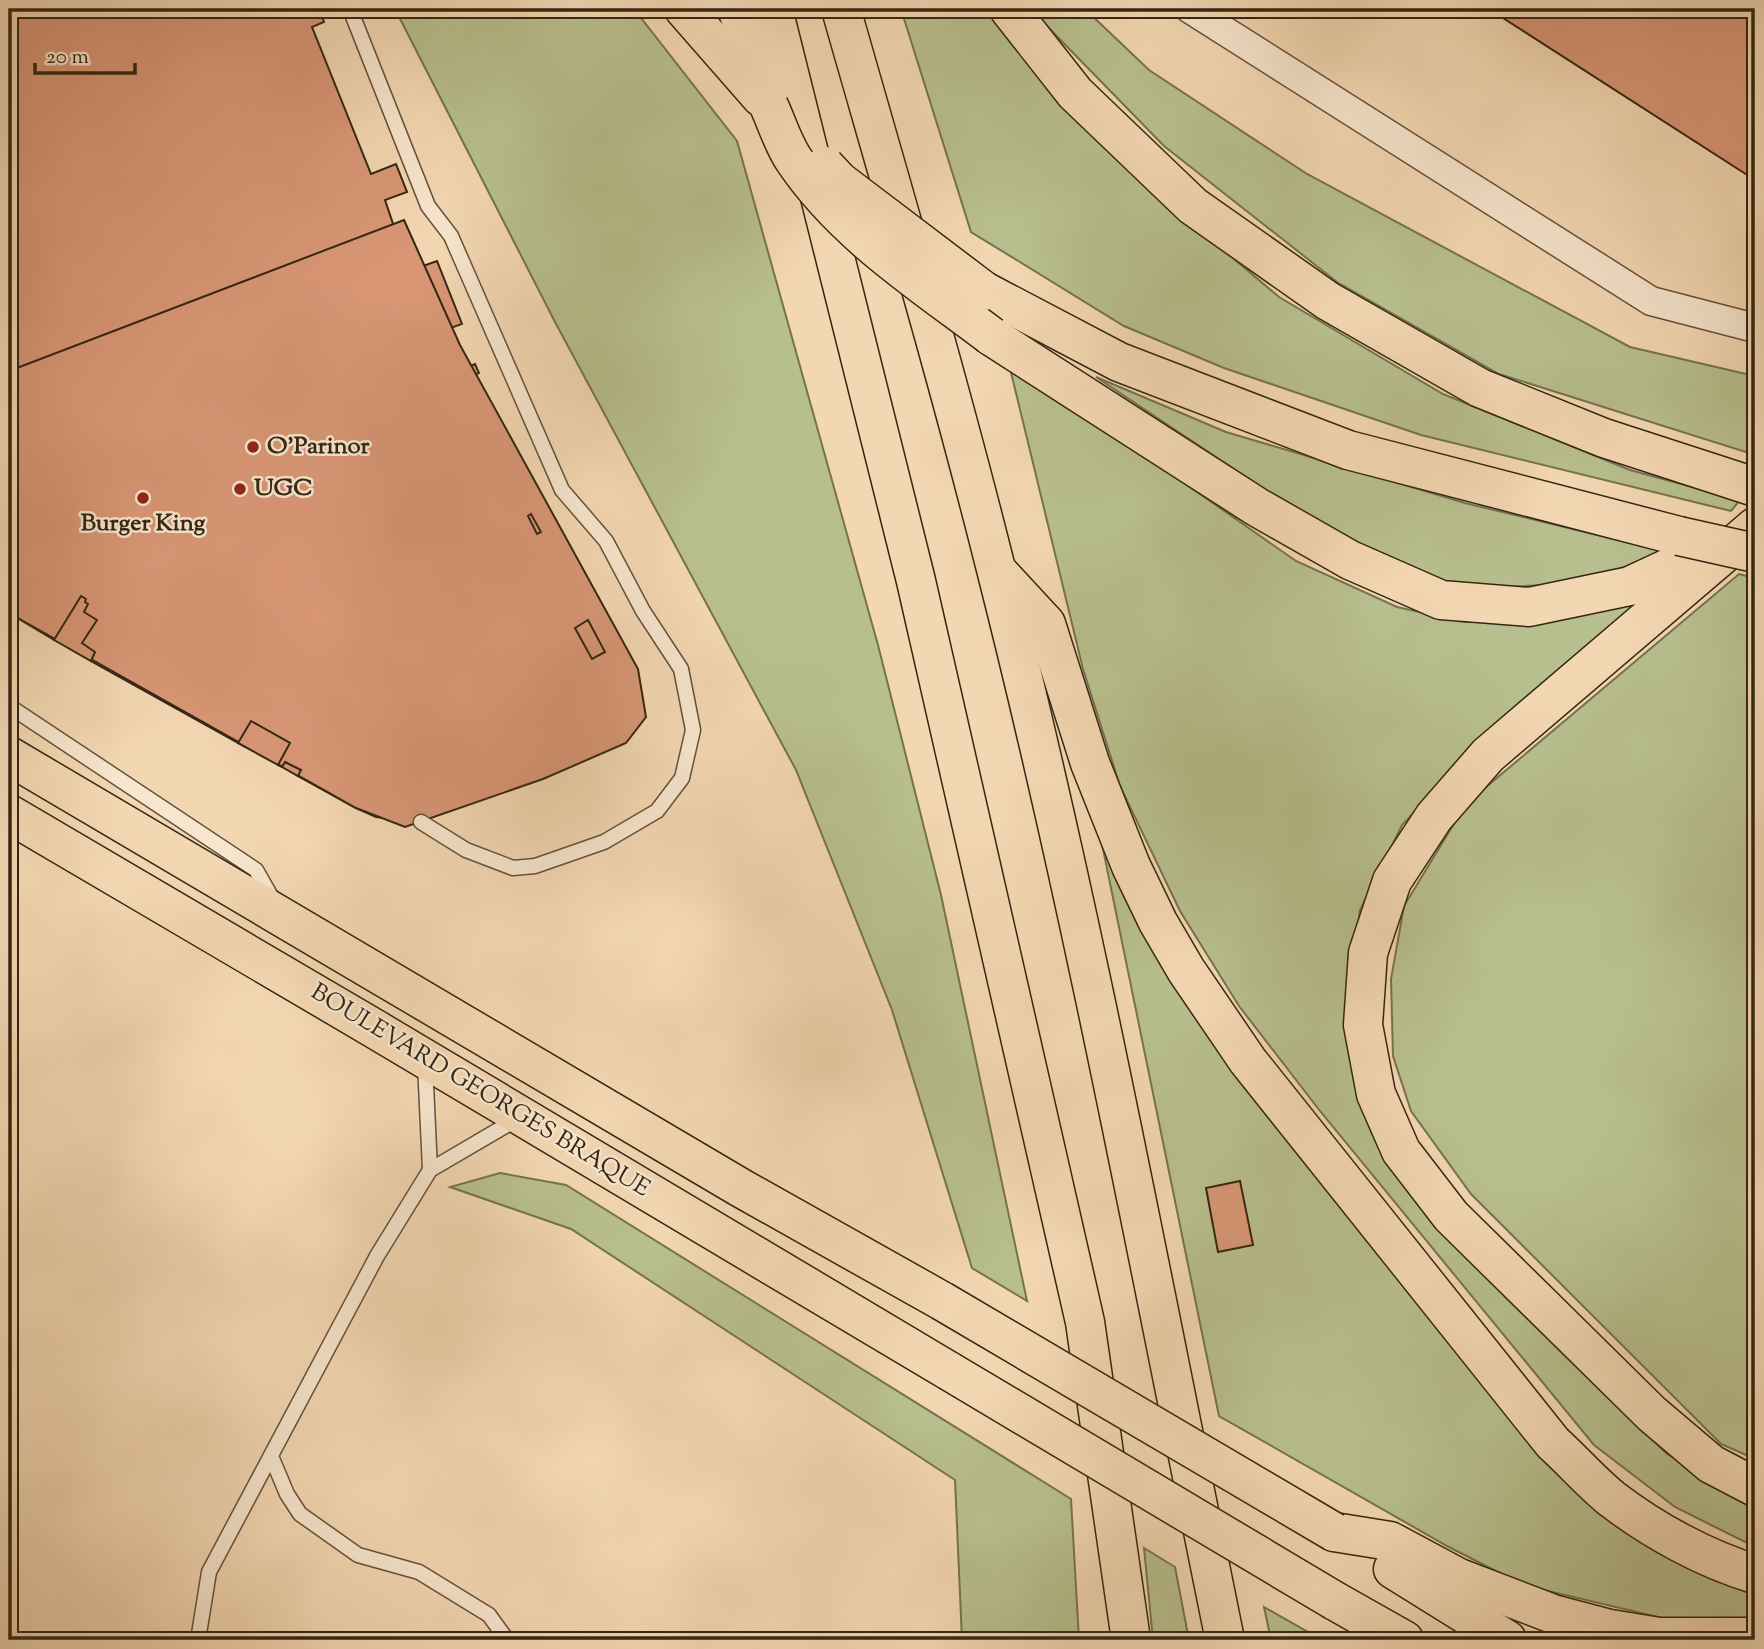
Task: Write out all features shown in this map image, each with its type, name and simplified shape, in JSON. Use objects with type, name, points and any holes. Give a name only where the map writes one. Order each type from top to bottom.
[{"type":"main road","points":[[684,9],[839,181],[984,291],[1119,362],[1348,450],[1678,536],[1755,553]]},
{"type":"main road","points":[[737,9],[751,44],[804,133]]},
{"type":"main road","points":[[773,9],[916,581],[1085,1322],[1131,1640]]},
{"type":"main road","points":[[841,9],[933,332],[997,570],[1094,987],[1225,1640]]},
{"type":"main road","points":[[1009,9],[1074,93],[1193,206],[1328,301],[1480,388],[1604,438],[1755,487]]},
{"type":"main road","points":[[769,106],[792,158],[825,200],[877,249],[991,336],[1257,507],[1350,560],[1441,600],[1530,607],[1630,586],[1720,545],[1755,519]]},
{"type":"main road","points":[[1755,527],[1488,755],[1434,817],[1392,881],[1368,953],[1363,1025],[1376,1094],[1401,1151],[1451,1216],[1652,1414],[1711,1464],[1755,1487]]},
{"type":"main road","points":[[997,570],[1046,624],[1090,763],[1131,866],[1158,922],[1186,970],[1248,1061],[1553,1443],[1612,1498],[1663,1533],[1727,1566],[1755,1574]]},
{"type":"main road","name":"BOULEVARD GEORGES BRAQUE","points":[[9,756],[741,1188],[942,1301],[1334,1532],[1507,1640]]},
{"type":"main road","name":"BOULEVARD GEORGES BRAQUE","points":[[9,814],[1404,1640]]},
{"type":"main road","points":[[1334,1532],[1390,1541],[1459,1578],[1553,1614],[1610,1629],[1659,1637],[1755,1637]]},
{"type":"street","points":[[1190,9],[1651,301],[1755,328]]},
{"type":"lane","points":[[350,9],[428,206],[451,236],[562,491],[606,541],[643,611],[681,669],[693,730],[682,778],[657,811],[604,842],[535,866],[513,868],[466,850],[421,822]]},
{"type":"lane","points":[[9,706],[256,870],[284,919]]},
{"type":"lane","points":[[425,1059],[430,1170]]},
{"type":"lane","points":[[198,1640],[209,1572],[377,1256],[430,1170],[522,1116]]},
{"type":"lane","points":[[271,1456],[287,1494],[300,1514],[358,1555],[419,1572],[489,1615],[507,1640]]},
{"type":"green space","points":[[395,9],[634,9],[737,141],[878,645],[941,895],[1027,1301],[972,1268],[892,1010],[796,770],[555,322]]},
{"type":"green space","points":[[901,9],[990,9],[1044,80],[1149,187],[1279,297],[1443,394],[1630,470],[1740,500],[1731,511],[1421,435],[1224,368],[1124,326],[971,232]]},
{"type":"green space","points":[[1034,9],[1085,9],[1149,70],[1307,174],[1630,347],[1755,376],[1755,455],[1499,374],[1337,282],[1164,146],[1042,21]]},
{"type":"green space","points":[[1008,360],[1296,561],[1397,607],[1465,622],[1596,611],[1662,595],[1474,749],[1402,825],[1360,910],[1347,996],[1357,1088],[1372,1134],[1425,1203],[1529,1319],[1667,1454],[1755,1504],[1755,1547],[1675,1507],[1594,1445],[1320,1111],[1239,1006],[1180,911],[1120,786],[1083,669]]},
{"type":"green space","points":[[1096,377],[1226,432],[1465,503],[1663,551],[1586,583],[1484,588],[1410,574],[1279,499]]},
{"type":"green space","points":[[1739,574],[1755,578],[1755,1459],[1721,1444],[1471,1194],[1411,1111],[1393,1056],[1391,979],[1404,906],[1466,804]]},
{"type":"green space","points":[[1103,849],[1116,860],[1618,1521],[1755,1597],[1755,1621],[1696,1626],[1523,1585],[1447,1546],[1219,1416]]},
{"type":"green space","points":[[500,1173],[566,1185],[1071,1499],[1079,1640],[962,1640],[955,1480],[571,1229],[450,1187]]},
{"type":"green space","points":[[1144,1548],[1175,1567],[1189,1640],[1153,1640]]},
{"type":"green space","points":[[1264,1607],[1322,1640],[1271,1640]]},
{"type":"building","name":"O'Parinor","points":[[9,9],[319,9],[324,22],[312,27],[371,174],[396,164],[407,192],[385,200],[409,271],[437,261],[462,324],[439,332],[457,372],[475,364],[479,373],[462,380],[531,514],[528,516],[537,534],[541,532],[588,620],[575,628],[592,659],[605,652],[616,675],[618,709],[611,726],[581,751],[419,815],[396,819],[376,817],[298,776],[301,770],[285,762],[282,767],[278,765],[290,743],[251,721],[238,743],[91,661],[95,652],[82,643],[97,620],[84,612],[88,604],[81,596],[54,640],[9,613]]},
{"type":"building","points":[[1489,9],[1755,9],[1755,180]]},
{"type":"building","name":"O'Parinor","points":[[404,220],[460,345],[638,669],[646,717],[626,743],[543,779],[405,827],[356,808],[9,613],[9,371]]},
{"type":"building","points":[[531,514],[541,532],[537,534],[528,516]]},
{"type":"building","points":[[81,596],[88,604],[84,612],[97,620],[82,643],[95,652],[91,661],[54,640]]},
{"type":"building","points":[[588,620],[605,652],[592,659],[575,628]]},
{"type":"building","points":[[251,721],[290,743],[278,765],[238,743]]},
{"type":"building","points":[[285,762],[301,770],[298,776],[282,767]]},
{"type":"building","points":[[1240,1181],[1253,1245],[1218,1252],[1206,1188]]},
{"type":"place","name":"O'Parinor","points":[[253,447]]},
{"type":"place","name":"UGC","points":[[240,489]]},
{"type":"place","name":"Burger King","points":[[143,498]]}]
